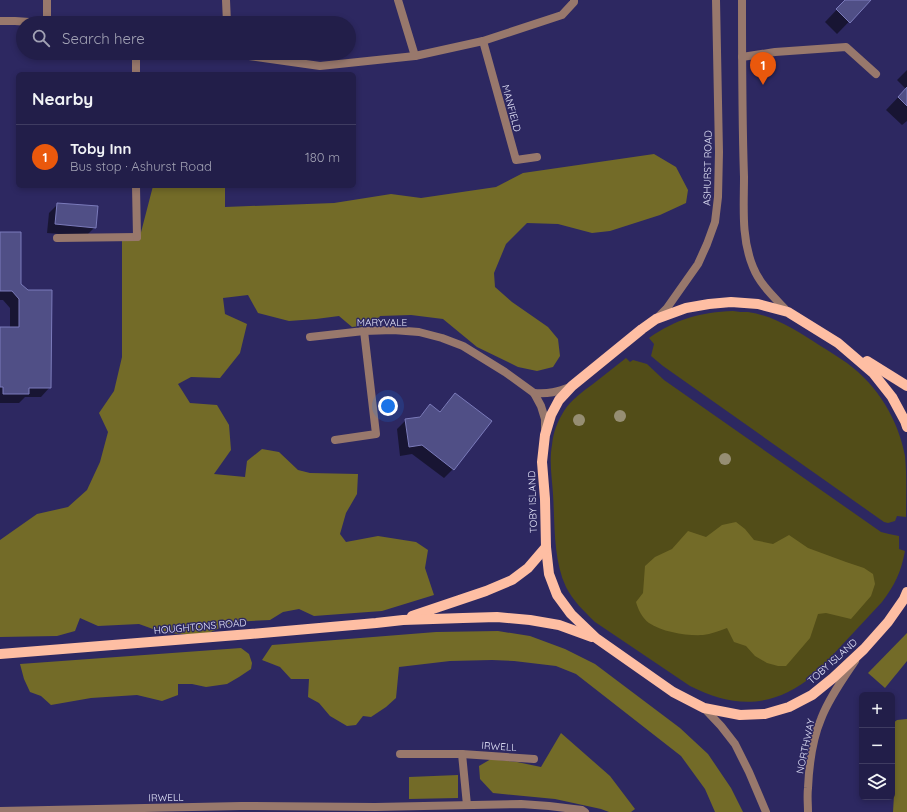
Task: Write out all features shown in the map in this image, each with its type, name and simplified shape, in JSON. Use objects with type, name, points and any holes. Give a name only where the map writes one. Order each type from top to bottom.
[{"type":"main road","name":"TOBY ISLAND","points":[[907,427],[892,397],[873,373],[838,343],[788,312],[758,304],[731,302],[709,304],[686,308],[656,319],[572,386],[559,400],[551,415],[545,435],[542,462],[545,499],[546,547],[549,574],[557,595],[571,614],[596,638],[672,692],[704,708],[740,715],[765,714],[789,707],[812,695],[864,649],[888,622],[904,599],[907,592]]},
{"type":"main road","points":[[838,343],[907,386]]},
{"type":"main road","name":"HOUGHTONS ROAD","points":[[403,620],[486,591],[512,580],[528,568],[546,547]]},
{"type":"main road","name":"HOUGHTONS ROAD","points":[[0,654],[403,620],[497,618],[530,620],[559,625],[596,638]]},
{"type":"street","points":[[46,16],[47,0]]},
{"type":"street","points":[[226,0],[227,16]]},
{"type":"street","points":[[398,0],[415,56]]},
{"type":"street","points":[[266,60],[320,70],[415,56],[483,41],[562,15],[574,2],[574,0]]},
{"type":"street","name":"ASHURST ROAD","points":[[656,319],[667,308],[698,264],[708,244],[715,222],[718,197],[719,152],[716,0]]},
{"type":"street","points":[[742,0],[744,223],[746,245],[753,267],[763,286],[788,312]]},
{"type":"street","points":[[0,21],[16,21]]},
{"type":"street","name":"MANFIELD","points":[[483,41],[516,160],[537,157]]},
{"type":"street","points":[[742,57],[775,52],[846,47],[876,74]]},
{"type":"street","points":[[136,60],[136,72]]},
{"type":"street","points":[[57,238],[137,237],[136,188]]},
{"type":"street","name":"MARYVALE","points":[[310,337],[364,331],[393,330],[419,332],[442,338],[463,346],[505,372],[534,393],[541,406],[545,419],[545,435]]},
{"type":"street","points":[[335,440],[376,434],[364,331]]},
{"type":"street","points":[[534,393],[546,394],[572,386]]},
{"type":"street","name":"NORTHWAY","points":[[808,812],[810,763],[820,719],[830,699],[864,649]]},
{"type":"street","points":[[704,708],[735,744],[766,812]]},
{"type":"street","name":"IRWELL","points":[[400,754],[462,754],[534,759]]},
{"type":"street","points":[[462,754],[467,805]]},
{"type":"street","name":"IRWELL","points":[[0,811],[376,809],[467,805],[521,808],[549,806],[582,810],[586,812]]},
{"type":"shaded area","points":[[654,154],[676,167],[688,190],[686,203],[660,215],[610,231],[592,233],[558,224],[527,223],[506,244],[494,273],[495,287],[512,302],[548,327],[558,339],[560,356],[553,367],[537,371],[518,367],[477,347],[443,319],[411,315],[380,316],[375,324],[352,327],[339,316],[289,321],[258,313],[248,295],[223,298],[225,314],[247,324],[240,353],[220,378],[191,377],[178,384],[190,403],[217,405],[229,425],[231,450],[214,474],[245,477],[247,461],[262,449],[279,452],[298,470],[310,473],[358,474],[357,494],[346,513],[340,534],[346,542],[378,536],[416,542],[428,550],[425,568],[434,595],[382,611],[314,616],[299,609],[283,612],[270,620],[233,622],[204,635],[164,633],[139,624],[98,626],[80,618],[75,631],[57,636],[0,637],[0,540],[37,514],[68,507],[87,490],[100,462],[108,432],[99,413],[114,391],[122,357],[122,241],[139,240],[152,188],[225,188],[225,207],[334,203],[391,194],[421,198],[496,187],[523,173]]},
{"type":"shaded area","points":[[733,311],[758,314],[785,325],[802,334],[847,363],[868,382],[885,404],[892,416],[902,442],[906,464],[906,517],[897,516],[895,521],[888,523],[884,522],[651,356],[654,344],[649,338],[659,331],[679,321],[699,315]]},
{"type":"shaded area","points":[[626,358],[630,362],[633,360],[647,364],[664,380],[881,532],[899,536],[899,549],[905,551],[897,578],[887,596],[814,675],[799,686],[784,694],[754,702],[738,701],[723,699],[690,686],[595,622],[575,601],[566,587],[559,565],[555,541],[551,463],[554,432],[557,423],[573,400]]},
{"type":"shaded area","points":[[736,522],[745,529],[754,540],[773,544],[789,535],[808,548],[864,568],[873,574],[875,584],[871,596],[851,619],[826,613],[818,614],[810,638],[786,666],[778,666],[767,663],[755,656],[746,646],[734,642],[727,628],[706,635],[690,635],[661,629],[644,619],[636,602],[643,593],[645,566],[655,557],[672,549],[688,531],[706,537],[722,525]]},
{"type":"shaded area","points":[[498,631],[530,636],[565,649],[595,664],[680,728],[708,754],[731,788],[743,812],[715,812],[705,789],[681,756],[576,674],[556,666],[492,660],[450,661],[399,667],[396,698],[371,717],[363,716],[356,725],[347,726],[330,716],[319,703],[308,697],[309,679],[291,679],[280,667],[262,660],[272,645],[436,632]]},
{"type":"shaded area","points":[[907,633],[907,661],[885,688],[868,673]]},
{"type":"shaded area","points":[[241,648],[249,654],[252,663],[251,669],[227,684],[206,687],[192,684],[178,684],[178,695],[162,701],[137,695],[91,698],[51,705],[41,696],[30,692],[24,679],[20,664]]},
{"type":"shaded area","points":[[907,719],[907,812],[893,812],[894,800],[895,800],[895,722]]},
{"type":"shaded area","points":[[561,733],[610,776],[635,809],[631,812],[609,812],[555,799],[493,793],[480,779],[479,766],[491,759],[541,767]]},
{"type":"shaded area","points":[[458,775],[458,798],[409,799],[409,777]]},
{"type":"building","points":[[845,0],[871,0],[850,23],[836,9]]},
{"type":"building","points":[[907,87],[907,106],[898,97]]},
{"type":"building","points":[[57,203],[98,206],[96,228],[55,224]]},
{"type":"building","points":[[0,232],[21,232],[21,284],[28,290],[52,290],[51,388],[29,388],[29,394],[3,394],[3,387],[0,387],[0,327],[19,327],[19,299],[12,291],[0,291]]},
{"type":"building","points":[[455,393],[492,421],[454,470],[422,445],[409,447],[405,419],[420,417],[430,404],[440,412]]},
{"type":"place","name":"Toby Inn","points":[[763,85]]}]
